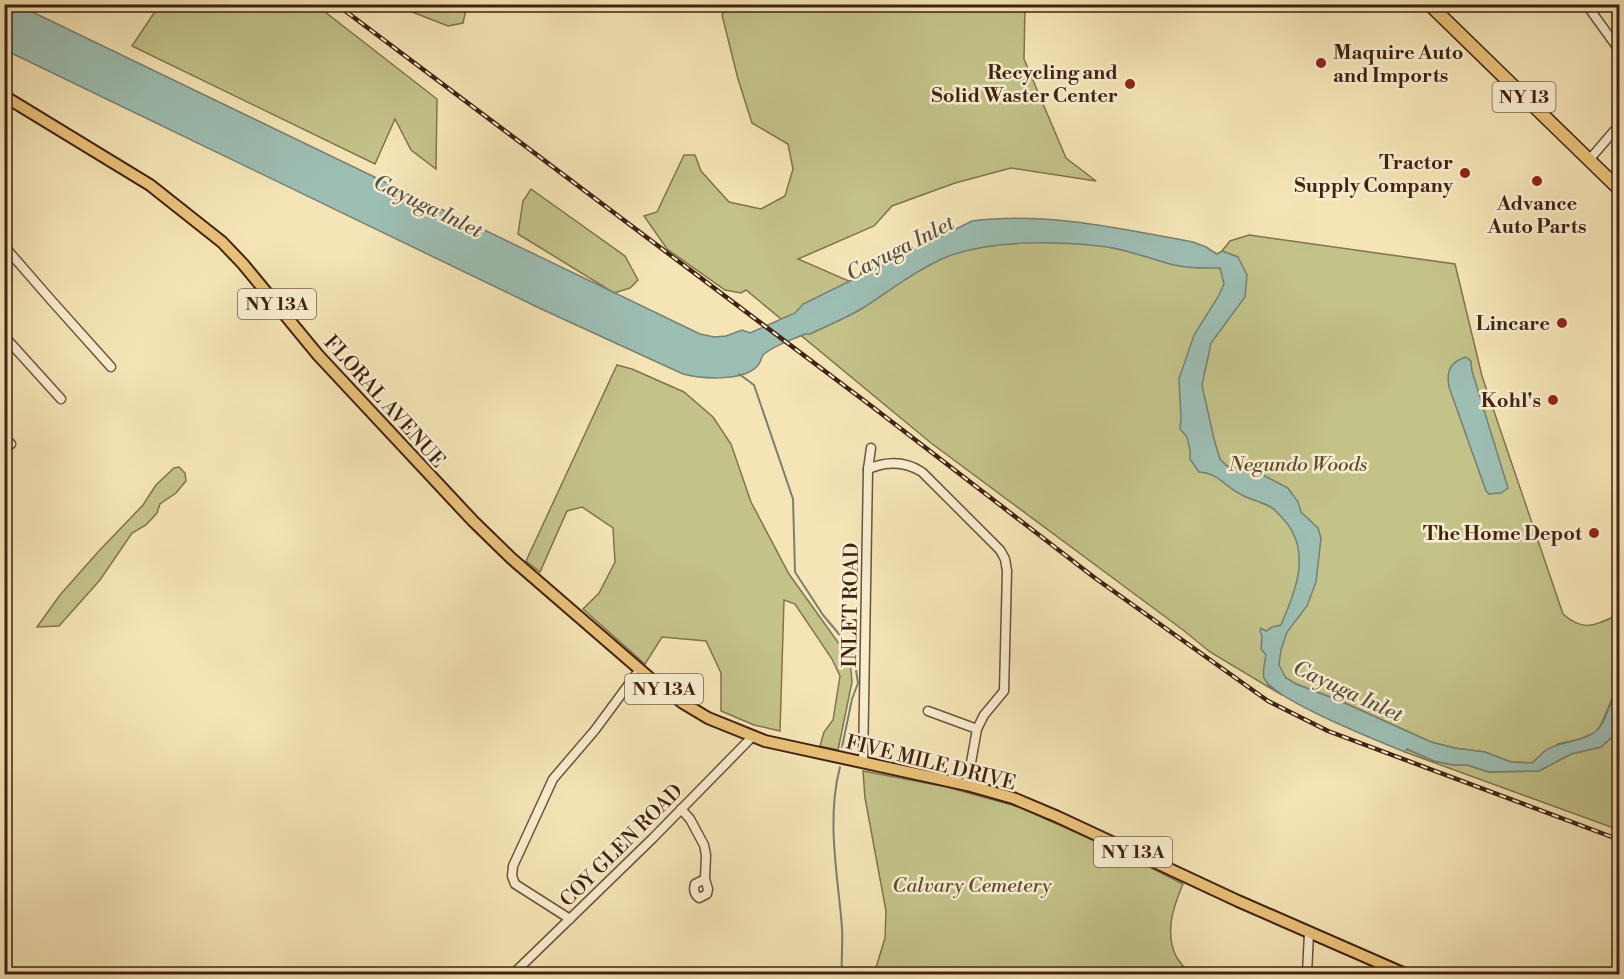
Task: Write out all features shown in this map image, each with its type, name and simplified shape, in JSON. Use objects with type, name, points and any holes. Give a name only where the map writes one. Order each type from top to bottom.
[{"type":"highway","name":"NY 13","points":[[1429,4],[1620,190]]},
{"type":"main road","name":"FLORAL AVENUE","points":[[4,96],[150,185],[229,248],[318,355],[406,452],[511,558]]},
{"type":"main road","name":"FIVE MILE DRIVE","points":[[511,558],[640,669],[683,703],[708,717],[752,737],[967,785],[1013,798],[1405,975]]},
{"type":"street","points":[[1586,4],[1620,51]]},
{"type":"street","points":[[1589,160],[1620,124]]},
{"type":"street","points":[[4,246],[111,367]]},
{"type":"street","points":[[4,336],[61,399]]},
{"type":"street","name":"INLET ROAD","points":[[863,763],[868,469],[871,448]]},
{"type":"street","points":[[868,469],[879,464],[890,463],[913,466],[922,472],[1000,550],[1005,559],[1007,571],[1004,691],[984,715],[977,729],[967,785]]},
{"type":"street","points":[[570,919],[515,884],[512,876],[513,866],[553,779],[595,730],[640,669]]},
{"type":"street","points":[[928,711],[977,729]]},
{"type":"street","name":"COY GLEN ROAD","points":[[513,975],[752,737]]},
{"type":"street","points":[[681,809],[690,819],[704,845],[707,864],[705,879]]},
{"type":"street","points":[[1307,975],[1310,933]]},
{"type":"green space","points":[[160,4],[316,5],[437,99],[436,169],[411,150],[395,119],[375,164],[132,46]]},
{"type":"green space","points":[[394,5],[467,5],[463,23],[448,26]]},
{"type":"green space","name":"Negundo Woods","points":[[729,5],[1025,5],[1024,59],[1066,158],[1096,181],[1011,168],[955,183],[892,206],[874,226],[798,259],[867,289],[969,235],[1150,245],[1238,257],[1222,251],[1230,241],[1249,235],[1455,264],[1482,376],[1563,614],[1578,624],[1591,625],[1619,614],[1619,693],[1612,699],[1595,733],[1558,744],[1532,763],[1511,762],[1485,752],[1431,742],[1286,678],[1264,677],[1269,686],[1282,695],[1210,652],[931,443],[746,290],[741,293],[725,290],[667,249],[644,216],[657,212],[684,155],[695,155],[701,171],[729,202],[761,209],[785,196],[793,169],[788,144],[752,123],[722,15]]},
{"type":"green space","points":[[531,189],[625,256],[638,280],[630,288],[614,293],[518,234],[523,201]]},
{"type":"green space","points":[[617,365],[632,369],[684,392],[713,417],[731,444],[751,502],[789,574],[850,659],[852,682],[838,750],[820,746],[824,732],[833,720],[840,676],[832,659],[795,604],[784,600],[780,731],[754,725],[721,711],[721,673],[706,641],[662,637],[645,664],[583,609],[599,593],[615,562],[613,528],[582,507],[567,511],[540,572],[526,561]]},
{"type":"green space","points":[[179,467],[185,473],[186,481],[176,493],[160,504],[157,513],[146,525],[132,533],[100,580],[59,626],[37,627],[60,595],[143,505],[156,485],[174,468]]},
{"type":"green space","points":[[1619,718],[1619,830],[1405,752],[1406,749],[1434,761],[1467,765],[1489,772],[1539,771],[1571,754],[1601,747],[1614,735]]},
{"type":"green space","name":"Calvary Cemetery","points":[[863,771],[947,787],[1019,807],[1124,854],[1183,884],[1173,911],[1171,940],[1177,958],[1188,974],[874,974],[885,938],[886,911],[865,798]]},
{"type":"water","name":"Cayuga Inlet","points":[[4,5],[18,5],[700,334],[714,337],[726,336],[742,330],[750,333],[795,313],[803,304],[972,221],[1027,218],[1083,223],[1193,242],[1217,254],[1222,251],[1238,257],[1247,275],[1245,297],[1211,343],[1202,385],[1214,439],[1220,459],[1227,466],[1263,475],[1288,488],[1298,502],[1301,512],[1318,528],[1321,538],[1316,582],[1307,606],[1287,632],[1281,650],[1279,665],[1286,678],[1431,742],[1485,752],[1511,762],[1532,763],[1550,748],[1579,740],[1595,732],[1619,693],[1619,718],[1614,735],[1601,747],[1571,754],[1539,771],[1489,772],[1467,765],[1434,761],[1407,749],[1405,752],[1306,708],[1272,687],[1264,678],[1266,655],[1261,649],[1260,631],[1261,628],[1266,631],[1281,625],[1296,586],[1298,546],[1293,533],[1274,509],[1236,492],[1212,475],[1199,472],[1190,459],[1187,437],[1180,429],[1179,379],[1194,335],[1224,284],[1220,268],[1180,266],[1109,247],[1081,244],[1023,243],[985,247],[949,256],[905,280],[850,315],[810,334],[772,348],[763,355],[753,370],[744,374],[712,378],[683,374],[537,307],[5,50]]},
{"type":"water","points":[[1466,357],[1471,361],[1472,371],[1508,488],[1501,493],[1489,494],[1486,491],[1449,387],[1450,368]]},
{"type":"waterway","points":[[739,374],[754,385],[793,499],[795,572],[854,657],[858,683],[852,699],[842,747]]},
{"type":"waterway","points":[[840,767],[833,827],[842,928],[842,974]]},
{"type":"railway","points":[[336,4],[870,405],[1095,578],[1268,701],[1328,731],[1620,840]]},
{"type":"place","name":"Maquire Auto and Imports","points":[[1321,63]]},
{"type":"place","name":"Recycling and Solid Waster Center","points":[[1130,84]]},
{"type":"place","name":"Tractor Supply Company","points":[[1465,173]]},
{"type":"place","name":"Advance Auto Parts","points":[[1537,181]]},
{"type":"place","name":"Lincare","points":[[1562,323]]},
{"type":"place","name":"Kohl's","points":[[1553,400]]},
{"type":"place","name":"The Home Depot","points":[[1594,533]]}]
